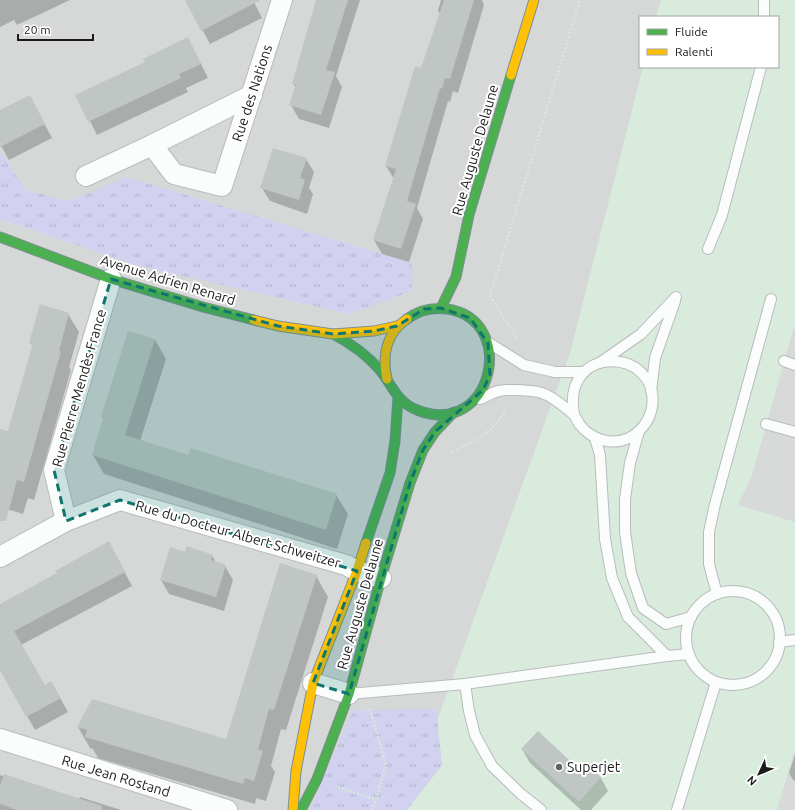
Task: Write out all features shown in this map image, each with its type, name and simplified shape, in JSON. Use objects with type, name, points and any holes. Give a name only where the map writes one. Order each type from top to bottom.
[{"type":"street","name":"Rue des Nations","points":[[152,144],[174,174],[222,186],[282,0]]},
{"type":"street","name":"Rue Auguste Delaune","points":[[440,308],[456,276],[469,215],[534,0]]},
{"type":"street","points":[[86,176],[252,95]]},
{"type":"street","name":"Avenue Adrien Renard","points":[[0,237],[111,279],[204,307],[278,326],[333,334],[374,332],[397,326]]},
{"type":"street","name":"Rue Pierre Mendès France","points":[[66,521],[54,470],[111,279]]},
{"type":"street","points":[[440,308],[456,311],[470,318],[480,329],[488,343],[491,359],[490,375],[483,390],[472,402],[454,412],[439,415],[424,413],[410,407],[398,397],[387,379],[384,365],[385,351],[390,337],[397,326],[409,316],[424,309],[440,308]]},
{"type":"street","name":"Avenue Adrien Renard","points":[[333,334],[354,346],[366,356],[387,379]]},
{"type":"street","name":"Rue Auguste Delaune","points":[[293,810],[296,771],[313,683],[357,571],[390,473],[395,441],[398,397]]},
{"type":"street","name":"Rue Auguste Delaune","points":[[301,810],[357,693],[381,578],[410,483],[423,450],[435,432],[454,412]]},
{"type":"street","name":"Rue du Docteur Albert Schweitzer","points":[[66,521],[120,500],[346,565],[357,571],[381,578]]},
{"type":"street","points":[[0,557],[66,521]]},
{"type":"street","points":[[313,683],[357,693]]},
{"type":"street","name":"Rue Jean Rostand","points":[[2,737],[227,810]]},
{"type":"lane","points":[[764,0],[764,16]]},
{"type":"lane","points":[[708,249],[722,215],[761,68]]},
{"type":"lane","points":[[599,363],[612,361],[625,363],[637,369],[646,379],[651,391],[653,402],[651,412],[646,423],[639,431],[629,438],[618,441],[606,441],[595,438],[586,432],[579,424],[574,414],[572,403],[573,392],[577,381],[584,372],[641,334],[676,297],[655,358],[651,391]]},
{"type":"lane","points":[[717,594],[709,564],[709,532],[717,496],[771,299]]},
{"type":"lane","points":[[488,343],[524,364],[555,372],[584,372]]},
{"type":"lane","points":[[784,361],[795,365]]},
{"type":"lane","points":[[472,402],[498,391],[514,390],[544,393],[574,414]]},
{"type":"lane","points":[[766,424],[795,432]]},
{"type":"lane","points":[[639,431],[630,463],[625,499],[625,532],[631,573],[643,608],[666,624],[691,617]]},
{"type":"lane","points":[[595,438],[600,455],[605,539],[612,578],[628,617],[667,656]]},
{"type":"lane","points":[[732,591],[748,594],[762,601],[772,612],[778,627],[779,642],[776,656],[769,668],[759,677],[746,684],[731,685],[716,682],[704,676],[695,666],[689,654],[686,642],[687,629],[691,617],[698,607],[717,594],[732,591]]},
{"type":"lane","points":[[779,642],[795,640]]},
{"type":"lane","points":[[357,693],[465,684],[689,654]]},
{"type":"lane","points":[[677,810],[716,682]]},
{"type":"lane","points":[[465,684],[469,711],[475,735],[492,766],[521,794],[541,810]]},
{"type":"path","points":[[357,693],[386,765],[376,800],[371,810]]},
{"type":"highlighted area","points":[[111,279],[278,326],[333,334],[374,331],[397,326],[424,309],[441,308],[470,318],[488,343],[490,375],[483,390],[435,432],[423,450],[410,483],[349,694],[313,683],[357,571],[120,500],[66,521],[54,470]]},
{"type":"shaded area","points":[[0,0],[795,0],[795,810],[0,810]]},
{"type":"shaded area","points":[[661,0],[795,0],[795,810],[407,810],[442,765],[437,721],[570,353],[643,68],[779,68],[779,16],[656,16]]},
{"type":"shaded area","points":[[795,323],[795,522],[738,505],[752,475]]},
{"type":"shaded area","points":[[795,750],[795,810],[777,810],[788,773]]},
{"type":"green space","points":[[0,150],[26,190],[69,201],[127,177],[412,263],[412,291],[350,314],[139,266],[0,219]]},
{"type":"green space","points":[[436,709],[442,765],[407,810],[310,810],[353,710]]},
{"type":"building","points":[[185,0],[261,0],[201,31]]},
{"type":"building","points":[[316,0],[348,0],[326,70],[335,72],[321,115],[289,105],[296,84],[292,84]]},
{"type":"building","points":[[444,0],[474,0],[450,79],[445,78],[442,89],[440,88],[407,201],[416,204],[401,249],[373,240],[396,169],[385,166],[415,66],[421,68]]},
{"type":"building","points":[[188,37],[201,64],[179,74],[181,78],[88,122],[75,95],[145,62],[143,59]]},
{"type":"building","points":[[30,95],[45,124],[0,147],[0,110]]},
{"type":"building","points":[[273,148],[307,158],[300,178],[305,180],[299,200],[260,188]]},
{"type":"building","points":[[40,304],[69,313],[59,351],[61,351],[24,482],[17,480],[6,521],[0,521],[0,429],[8,431],[33,343],[29,343]]},
{"type":"building","points":[[128,331],[155,339],[125,435],[188,455],[191,448],[337,494],[326,530],[92,455],[103,418],[101,417]]},
{"type":"building","points":[[109,541],[125,572],[14,631],[45,685],[51,681],[61,698],[26,717],[0,670],[0,604],[57,573],[55,571]]},
{"type":"building","points":[[187,546],[213,555],[211,560],[226,565],[216,597],[160,580],[170,547],[185,552]]},
{"type":"building","points":[[280,563],[317,575],[274,710],[269,709],[258,749],[263,751],[254,781],[245,778],[243,784],[85,737],[87,730],[77,727],[92,699],[226,739]]},
{"type":"building","points":[[538,731],[581,771],[588,765],[601,777],[579,802],[521,749]]},
{"type":"building","points":[[4,774],[102,806],[102,810],[17,810],[0,804],[0,786]]},
{"type":"traffic: fast","points":[[441,308],[456,277],[469,215],[511,75]]},
{"type":"traffic: fast","points":[[0,237],[111,279],[203,307],[254,320]]},
{"type":"traffic: fast","points":[[333,334],[352,345],[369,358],[384,375],[399,397],[410,407],[417,410],[443,415],[464,408],[479,394],[488,374],[489,353],[483,333],[470,317],[447,309],[436,308],[426,310],[416,313],[407,319]]},
{"type":"traffic: fast","points":[[366,543],[390,473],[395,441],[398,397]]},
{"type":"traffic: fast","points":[[301,810],[317,779],[349,694],[381,578],[410,483],[423,450],[435,432],[454,412]]},
{"type":"traffic: slow","points":[[511,75],[534,0]]},
{"type":"traffic: slow","points":[[387,379],[385,362],[387,346],[394,331],[407,319]]},
{"type":"traffic: slow","points":[[254,320],[278,326],[333,334],[374,331],[397,326]]},
{"type":"traffic: slow","points":[[293,810],[296,771],[313,683],[357,571],[366,543]]},
{"type":"place","name":"Superjet","points":[[559,767]]}]
